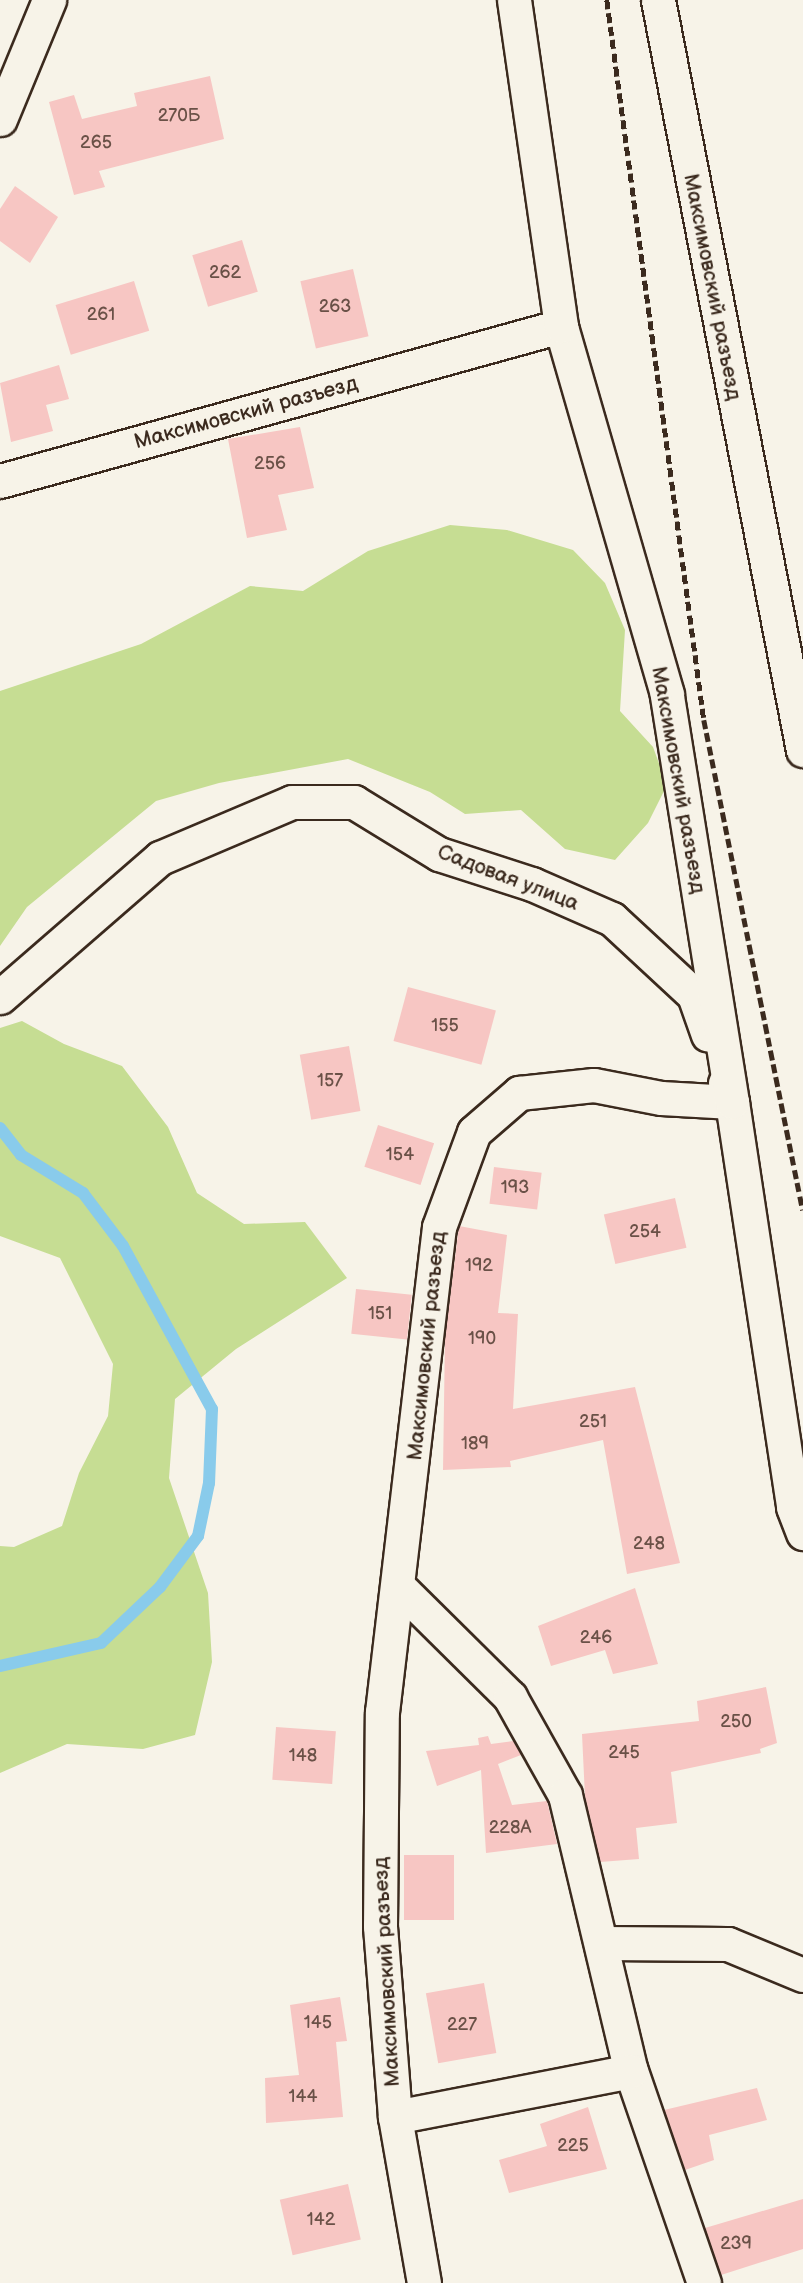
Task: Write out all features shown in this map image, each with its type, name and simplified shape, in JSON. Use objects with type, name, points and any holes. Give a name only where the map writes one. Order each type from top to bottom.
[{"type":"street","points":[[0,119],[49,0]]},
{"type":"street","name":"Максимовский разъезд","points":[[514,0],[561,326],[667,694],[732,1102],[793,1508],[803,1533]]},
{"type":"street","name":"Максимовский разъезд","points":[[658,0],[803,750]]},
{"type":"street","name":"Максимовский разъезд","points":[[0,481],[561,326]]},
{"type":"street","name":"Садовая улица","points":[[0,997],[160,858],[292,802],[354,802],[439,854],[532,884],[612,919],[694,995],[732,1102]]},
{"type":"street","name":"Максимовский разъезд","points":[[424,2283],[394,2118],[380,1926],[382,1724],[400,1588],[439,1227],[474,1131],[519,1093],[594,1085],[661,1098],[732,1102]]},
{"type":"street","points":[[400,1588],[510,1697],[565,1795],[603,1943],[631,2071],[704,2283]]},
{"type":"street","points":[[603,1943],[728,1944],[803,1975]]},
{"type":"street","points":[[394,2118],[631,2071]]},
{"type":"green space","points":[[450,525],[507,530],[573,550],[605,583],[625,630],[620,711],[653,747],[667,785],[648,823],[615,860],[565,849],[521,810],[465,814],[430,792],[348,759],[219,783],[156,801],[27,907],[0,946],[0,691],[141,644],[250,586],[303,591],[368,551]]},
{"type":"green space","points":[[22,1021],[64,1044],[122,1066],[168,1127],[197,1193],[244,1224],[305,1222],[347,1278],[236,1349],[175,1399],[169,1478],[208,1593],[212,1662],[195,1735],[143,1749],[67,1744],[0,1773],[0,1546],[14,1547],[62,1526],[79,1473],[108,1416],[113,1364],[60,1258],[0,1236],[0,1028]]},
{"type":"building","points":[[210,76],[224,139],[99,171],[105,187],[74,195],[49,102],[74,95],[82,119],[137,106],[134,93]]},
{"type":"building","points":[[15,186],[58,217],[30,263],[0,241],[0,209]]},
{"type":"building","points":[[242,240],[258,292],[208,307],[192,255]]},
{"type":"building","points":[[353,269],[369,336],[316,348],[300,281]]},
{"type":"building","points":[[134,281],[149,331],[71,355],[56,305]]},
{"type":"building","points":[[59,365],[69,399],[46,405],[53,431],[11,442],[0,383]]},
{"type":"building","points":[[300,427],[314,488],[278,495],[287,530],[247,538],[228,439]]},
{"type":"building","points":[[408,987],[496,1011],[481,1065],[394,1041]]},
{"type":"building","points":[[349,1046],[360,1111],[311,1120],[300,1055]]},
{"type":"building","points":[[378,1125],[434,1143],[421,1185],[364,1167]]},
{"type":"building","points":[[494,1167],[542,1173],[537,1210],[489,1204]]},
{"type":"building","points":[[675,1198],[686,1248],[615,1264],[604,1214]]},
{"type":"building","points":[[459,1226],[507,1235],[498,1313],[518,1314],[513,1409],[635,1387],[680,1563],[627,1574],[603,1440],[510,1461],[511,1467],[443,1470],[445,1337]]},
{"type":"building","points":[[356,1289],[412,1295],[407,1340],[351,1334]]},
{"type":"building","points":[[635,1588],[658,1664],[613,1674],[605,1650],[551,1666],[538,1626]]},
{"type":"building","points":[[766,1687],[777,1743],[760,1749],[761,1753],[671,1772],[677,1823],[636,1828],[639,1859],[600,1862],[585,1797],[582,1734],[699,1721],[697,1701]]},
{"type":"building","points":[[276,1727],[336,1731],[332,1784],[272,1780]]},
{"type":"building","points":[[488,1736],[491,1744],[513,1741],[521,1755],[498,1764],[512,1805],[547,1801],[557,1844],[486,1853],[481,1770],[437,1786],[426,1751],[479,1745],[478,1738]]},
{"type":"building","points":[[404,1855],[454,1855],[454,1920],[404,1920]]},
{"type":"building","points":[[484,1983],[496,2053],[438,2063],[426,1993]]},
{"type":"building","points":[[340,1997],[347,2041],[336,2042],[343,2117],[266,2123],[265,2078],[299,2075],[290,2005]]},
{"type":"building","points":[[757,2088],[767,2120],[709,2135],[714,2160],[685,2170],[664,2110]]},
{"type":"building","points":[[588,2107],[607,2169],[509,2193],[499,2160],[547,2146],[540,2124]]},
{"type":"building","points":[[348,2184],[361,2240],[293,2255],[280,2200]]},
{"type":"building","points":[[803,2199],[803,2249],[721,2275],[705,2228]]},
{"type":"waterway","points":[[0,1128],[21,1155],[83,1193],[123,1246],[212,1409],[209,1483],[198,1536],[160,1587],[101,1643],[0,1666]]},
{"type":"railway","points":[[607,0],[704,720],[803,1210]]}]
